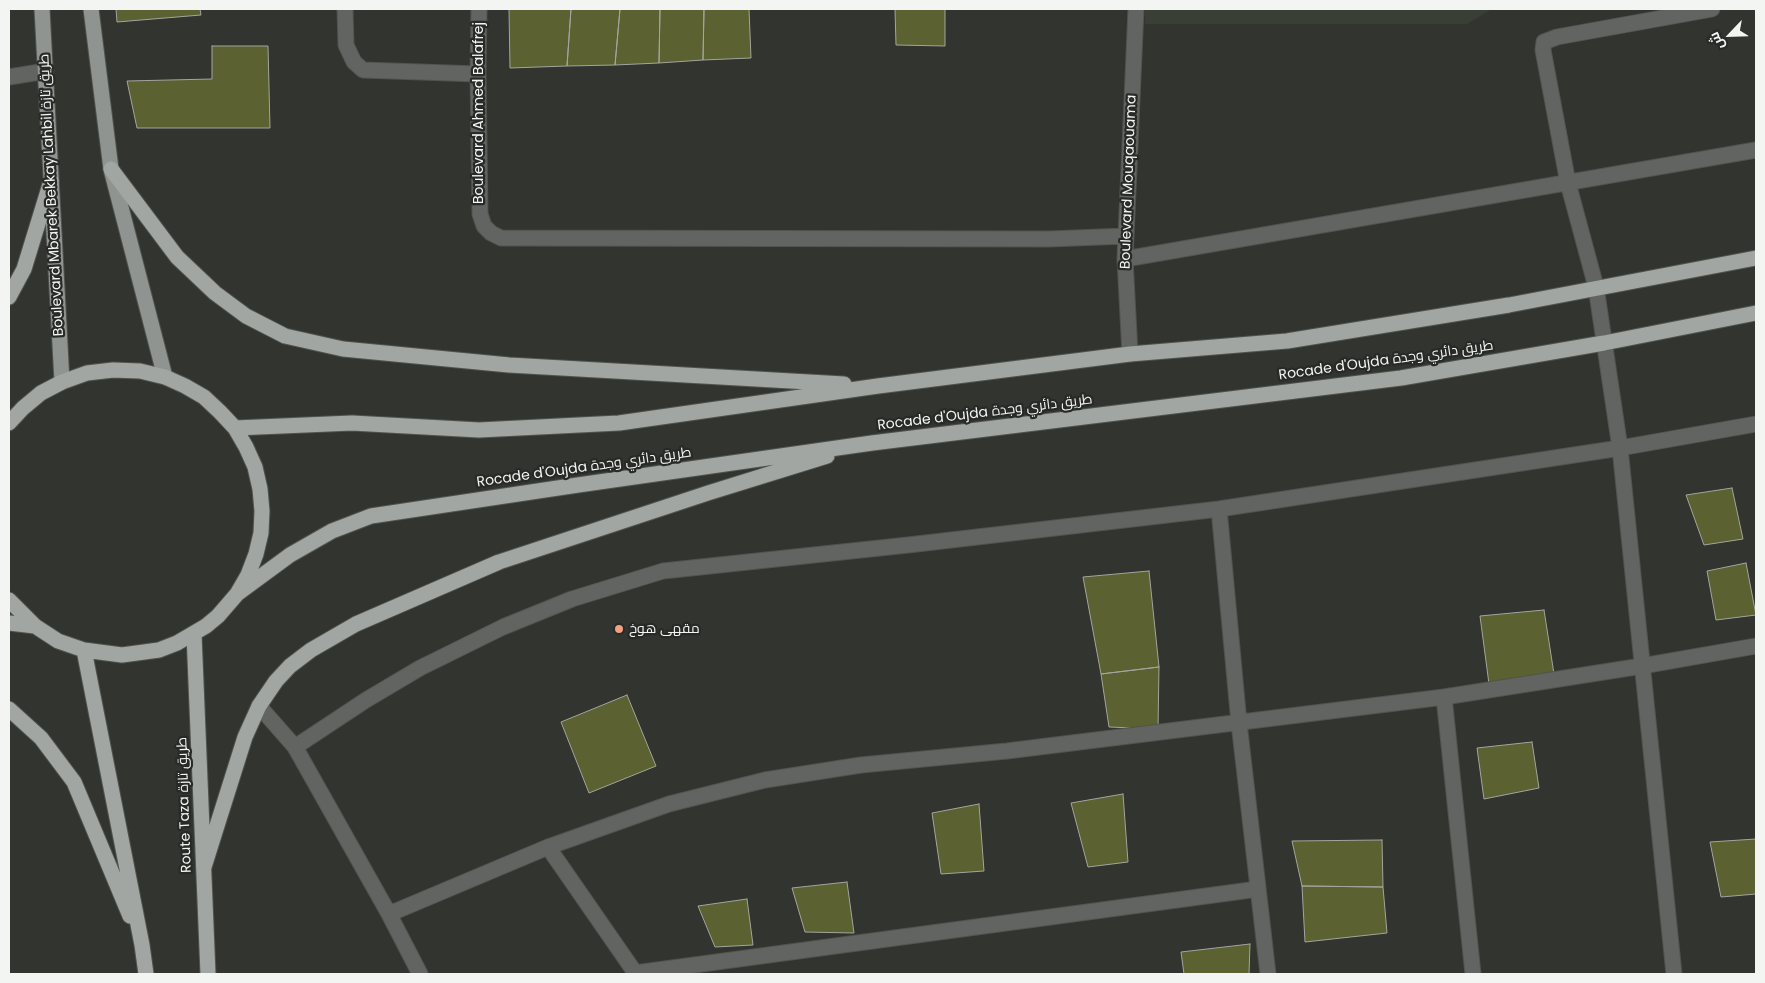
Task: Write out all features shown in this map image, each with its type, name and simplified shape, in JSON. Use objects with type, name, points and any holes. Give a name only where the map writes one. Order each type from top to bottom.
[{"type":"highway","points":[[111,169],[177,257],[215,293],[246,316],[285,336],[343,349],[499,364],[878,386]]},
{"type":"highway","points":[[9,297],[24,269],[51,181]]},
{"type":"highway","points":[[235,428],[352,423],[479,430],[619,423],[878,386],[1130,354],[1287,340],[1508,305],[1756,258]]},
{"type":"highway","name":"Rocade d'Oujda طريق دائري وجدة","points":[[237,594],[290,555],[332,531],[371,516],[872,443],[1401,378],[1604,343],[1756,314]]},
{"type":"highway","points":[[9,423],[41,393],[62,382],[87,373],[113,370],[140,371],[165,377],[185,386],[204,398],[235,428],[255,467],[262,511],[261,533],[256,554],[248,575],[237,594],[218,616],[194,634],[159,650],[122,655],[84,650],[58,641],[35,626],[9,600]]},
{"type":"highway","points":[[204,867],[245,737],[259,706],[285,671],[311,650],[356,624],[499,562],[708,493],[872,443]]},
{"type":"highway","points":[[9,623],[35,626]]},
{"type":"highway","name":"Route Taza طريق تازة","points":[[194,634],[208,974]]},
{"type":"highway","points":[[84,650],[146,974]]},
{"type":"highway","points":[[9,709],[41,738],[74,782],[142,946]]},
{"type":"main road","name":"Boulevard Mbarek Bekkay Lahbil طريق تازة","points":[[42,9],[62,382]]},
{"type":"main road","points":[[91,9],[111,169],[165,377]]},
{"type":"street","points":[[344,9],[346,45],[354,62],[363,70],[478,74]]},
{"type":"street","name":"Boulevard Ahmed Balafrej","points":[[479,9],[480,214],[484,226],[491,233],[501,238],[1049,239],[1126,236]]},
{"type":"street","name":"Boulevard Mouqaouama","points":[[1130,354],[1125,259],[1136,9]]},
{"type":"street","points":[[1674,974],[1620,448],[1596,287],[1568,183],[1543,50],[1544,42],[1557,37],[1712,9]]},
{"type":"street","points":[[9,77],[46,70]]},
{"type":"street","points":[[1125,259],[1756,150]]},
{"type":"street","points":[[295,747],[366,700],[420,668],[503,627],[572,599],[663,570],[1219,510],[1620,448],[1756,424]]},
{"type":"street","points":[[1219,510],[1239,723],[1268,974]]},
{"type":"street","points":[[389,914],[548,847],[669,804],[766,780],[861,765],[1007,751],[1444,697],[1756,646]]},
{"type":"street","points":[[1444,697],[1473,974]]},
{"type":"street","points":[[259,706],[295,747],[389,914],[420,974]]},
{"type":"street","points":[[548,847],[635,974],[1258,890]]},
{"type":"shaded area","points":[[1145,9],[1492,9],[1467,24],[1145,24]]},
{"type":"building","points":[[116,9],[200,9],[201,15],[117,22]]},
{"type":"building","points":[[509,9],[571,9],[567,66],[510,68]]},
{"type":"building","points":[[571,9],[620,9],[615,65],[567,66]]},
{"type":"building","points":[[620,9],[660,9],[659,63],[615,65]]},
{"type":"building","points":[[660,9],[704,9],[703,60],[659,63]]},
{"type":"building","points":[[704,9],[749,9],[751,58],[703,60]]},
{"type":"building","points":[[895,9],[945,9],[945,46],[896,45]]},
{"type":"building","points":[[212,46],[268,46],[270,128],[137,128],[127,81],[212,79]]},
{"type":"building","points":[[1732,488],[1743,539],[1704,545],[1686,495]]},
{"type":"building","points":[[1746,563],[1756,615],[1716,620],[1707,571]]},
{"type":"building","points":[[1149,571],[1159,667],[1101,674],[1083,577]]},
{"type":"building","points":[[1544,610],[1554,674],[1489,684],[1480,616]]},
{"type":"building","points":[[1159,667],[1158,729],[1109,727],[1101,674]]},
{"type":"building","points":[[627,695],[656,766],[589,793],[561,722]]},
{"type":"building","points":[[1532,742],[1539,788],[1484,799],[1477,748]]},
{"type":"building","points":[[1123,794],[1128,862],[1088,867],[1071,803]]},
{"type":"building","points":[[979,804],[984,871],[941,874],[932,813]]},
{"type":"building","points":[[1756,839],[1756,894],[1721,897],[1710,842]]},
{"type":"building","points":[[1382,840],[1383,887],[1302,886],[1292,841]]},
{"type":"building","points":[[847,882],[854,933],[805,932],[792,888]]},
{"type":"building","points":[[1302,886],[1383,887],[1387,933],[1305,942]]},
{"type":"building","points":[[747,899],[753,945],[715,947],[698,906]]},
{"type":"building","points":[[1250,944],[1249,974],[1184,974],[1181,952]]},
{"type":"place","name":"مقهى هوخ","points":[[619,629]]}]
